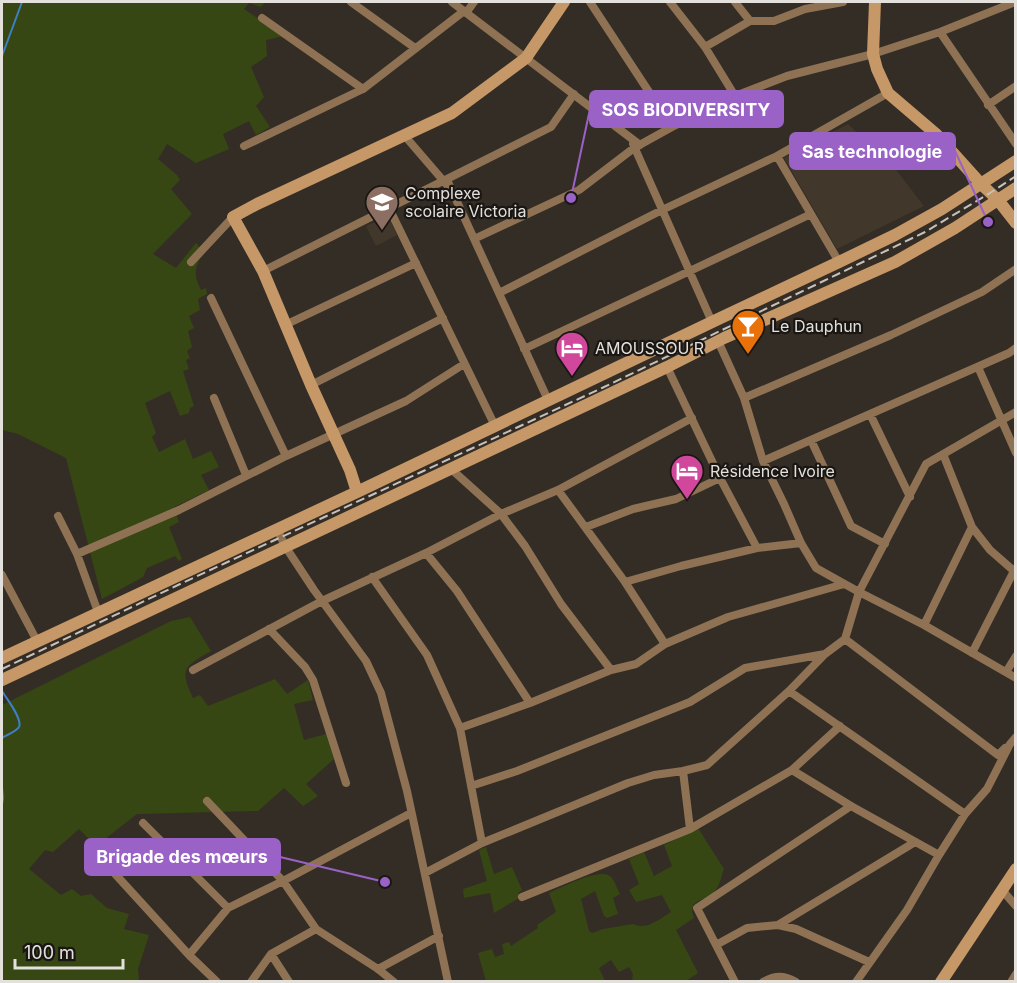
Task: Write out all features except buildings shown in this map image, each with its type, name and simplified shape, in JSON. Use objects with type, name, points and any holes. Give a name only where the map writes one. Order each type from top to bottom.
[{"type":"main road","points":[[376,502],[363,489],[350,470],[263,271],[233,217],[452,113],[526,58],[564,2]]},
{"type":"main road","points":[[875,2],[873,54],[888,93],[936,134],[998,200],[1016,223]]},
{"type":"main road","points":[[2,658],[839,262],[920,222],[1013,167]]},
{"type":"main road","points":[[2,680],[718,341],[895,262],[955,228],[1016,188]]},
{"type":"main road","points":[[596,377],[605,395]]},
{"type":"main road","points":[[175,577],[182,594]]},
{"type":"main road","points":[[940,981],[1016,869]]},
{"type":"street","points":[[351,2],[415,48]]},
{"type":"street","points":[[452,2],[630,137],[637,146],[662,210],[712,322]]},
{"type":"street","points":[[244,146],[363,89],[465,12],[474,2]]},
{"type":"street","points":[[590,2],[672,127]]},
{"type":"street","points":[[670,2],[705,47],[735,96]]},
{"type":"street","points":[[735,2],[750,21]]},
{"type":"street","points":[[705,47],[750,21],[774,21],[805,9],[843,2]]},
{"type":"street","points":[[989,2],[990,12]]},
{"type":"street","points":[[474,239],[579,190],[637,146],[735,96],[787,76],[873,54],[940,32],[1015,2]]},
{"type":"street","points":[[262,18],[363,89]]},
{"type":"street","points":[[940,32],[1016,144]]},
{"type":"street","points":[[988,105],[1016,86]]},
{"type":"street","points":[[499,293],[662,210],[777,156],[888,93]]},
{"type":"street","points":[[263,271],[551,127],[574,94]]},
{"type":"street","points":[[404,135],[452,190],[548,400]]},
{"type":"street","points":[[777,156],[839,262]]},
{"type":"street","points":[[389,208],[495,426]]},
{"type":"street","points":[[524,349],[811,214]]},
{"type":"street","points":[[191,262],[233,217]]},
{"type":"street","points":[[287,324],[416,263]]},
{"type":"street","points":[[744,398],[891,335],[982,292],[1016,269]]},
{"type":"street","points":[[211,298],[286,456]]},
{"type":"street","points":[[312,385],[443,318]]},
{"type":"street","points":[[718,341],[744,398],[763,461],[801,543],[816,568],[924,625],[1016,678]]},
{"type":"street","points":[[763,461],[978,367],[1016,348]]},
{"type":"street","points":[[77,554],[179,510],[246,475],[406,401],[464,364]]},
{"type":"street","points":[[667,367],[720,478],[757,548]]},
{"type":"street","points":[[978,367],[1016,453]]},
{"type":"street","points":[[214,398],[246,475]]},
{"type":"street","points":[[425,873],[482,843],[628,783],[654,775],[707,765],[789,691],[825,654],[845,639],[859,592],[926,464],[1016,412]]},
{"type":"street","points":[[870,414],[910,496]]},
{"type":"street","points":[[193,670],[322,601],[426,553],[501,514],[558,490],[692,418]]},
{"type":"street","points":[[811,440],[851,526],[885,544]]},
{"type":"street","points":[[943,454],[972,527],[990,550],[1015,570],[972,653]]},
{"type":"street","points":[[450,468],[501,514],[525,546],[561,604],[611,670]]},
{"type":"street","points":[[586,527],[633,509],[676,499],[720,478]]},
{"type":"street","points":[[558,490],[625,582],[665,644]]},
{"type":"street","points":[[58,516],[77,554],[98,612]]},
{"type":"street","points":[[924,625],[972,527]]},
{"type":"street","points":[[277,529],[285,546],[322,601],[366,661],[377,686],[394,742],[448,981]]},
{"type":"street","points":[[625,582],[757,548],[801,543]]},
{"type":"street","points":[[426,553],[457,591],[530,704]]},
{"type":"street","points":[[2,576],[37,641]]},
{"type":"street","points":[[372,577],[427,654],[460,728],[482,843]]},
{"type":"street","points":[[460,728],[530,704],[611,670],[636,664],[665,644],[728,617],[844,584]]},
{"type":"street","points":[[269,629],[305,667],[313,680],[346,783]]},
{"type":"street","points":[[845,639],[998,754],[1013,740]]},
{"type":"street","points":[[471,786],[517,771],[690,702],[745,668],[825,654]]},
{"type":"street","points":[[1006,672],[1016,657]]},
{"type":"street","points":[[789,691],[965,814]]},
{"type":"street","points":[[522,897],[690,829],[792,770],[840,726]]},
{"type":"street","points":[[856,981],[907,910],[965,814],[987,789],[1013,740]]},
{"type":"street","points":[[792,770],[939,855]]},
{"type":"street","points":[[683,771],[690,829]]},
{"type":"street","points":[[207,801],[284,881],[316,929],[394,981]]},
{"type":"street","points":[[735,981],[697,908],[851,806]]},
{"type":"street","points":[[189,956],[228,908],[284,881],[411,813]]},
{"type":"street","points":[[143,824],[228,908]]},
{"type":"street","points":[[778,925],[915,842]]},
{"type":"street","points":[[96,853],[189,956],[217,981]]},
{"type":"street","points":[[1002,890],[1016,906]]},
{"type":"street","points":[[716,945],[747,928],[778,925],[796,929],[869,962]]},
{"type":"street","points":[[251,981],[271,954],[316,929]]},
{"type":"street","points":[[378,969],[439,936]]},
{"type":"street","points":[[271,954],[289,981]]},
{"type":"street","points":[[1011,981],[1016,974]]},
{"type":"street","points":[[763,981],[780,976],[796,981]]},
{"type":"shaded area","points":[[848,124],[897,171],[924,206],[837,249],[784,158]]},
{"type":"shaded area","name":"Complexe scolaire Victoria","points":[[388,216],[397,235],[376,246],[366,226]]},
{"type":"green space","points":[[2,2],[265,2],[261,7],[249,3],[244,9],[284,36],[266,40],[267,56],[251,67],[264,97],[256,106],[270,127],[256,135],[249,121],[223,134],[229,149],[196,163],[167,144],[158,159],[177,175],[180,180],[171,189],[192,214],[153,254],[176,268],[196,243],[204,253],[198,263],[197,280],[201,290],[206,288],[207,294],[198,299],[200,310],[189,316],[194,328],[188,331],[192,347],[187,351],[190,358],[186,360],[189,369],[183,371],[194,406],[190,408],[189,413],[180,416],[170,391],[145,403],[156,433],[152,437],[159,452],[185,439],[193,459],[211,451],[219,467],[201,475],[209,490],[174,507],[179,522],[169,527],[182,559],[179,561],[175,556],[147,568],[143,577],[102,599],[66,458],[18,434],[2,430]]},
{"type":"green space","points":[[190,617],[211,651],[190,665],[185,674],[193,698],[200,695],[208,706],[275,679],[287,694],[308,680],[313,700],[294,704],[304,740],[326,734],[334,759],[306,784],[318,796],[303,806],[284,788],[258,811],[137,814],[96,846],[79,829],[53,852],[45,850],[29,869],[61,895],[72,889],[81,896],[91,894],[107,908],[129,914],[124,929],[149,935],[138,969],[139,981],[2,982],[2,705],[171,621]]},
{"type":"green space","points":[[698,828],[724,869],[715,891],[693,905],[694,918],[676,930],[698,973],[686,981],[632,981],[633,974],[629,967],[619,972],[611,960],[599,968],[605,981],[486,981],[478,953],[492,949],[495,957],[504,954],[502,944],[509,942],[511,946],[538,928],[537,925],[556,912],[549,893],[581,879],[606,874],[611,877],[620,894],[613,898],[618,914],[607,918],[604,916],[595,891],[581,899],[589,931],[592,933],[633,924],[648,925],[671,912],[662,895],[636,902],[629,890],[639,884],[629,859],[644,852],[654,876],[672,866],[664,845]]},
{"type":"green space","points":[[486,847],[494,874],[512,867],[522,890],[518,893],[519,898],[494,913],[490,893],[464,898],[463,889],[487,881],[479,850]]},
{"type":"waterway","points":[[2,56],[22,2]]},
{"type":"waterway","points":[[2,691],[20,723],[16,730],[2,738]]},
{"type":"waterway","points":[[2,787],[2,804]]},
{"type":"railway","points":[[2,669],[602,388],[925,232],[1016,176]]},
{"type":"place","name":"SOS BIODIVERSITY","points":[[571,198]]},
{"type":"place","name":"Sas technologie","points":[[988,222]]},
{"type":"place","name":"Complexe scolaire Victoria","points":[[382,231]]},
{"type":"place","name":"Le Dauphun","points":[[748,355]]},
{"type":"place","name":"AMOUSSOU R","points":[[572,377]]},
{"type":"place","name":"Résidence Ivoire","points":[[687,500]]},
{"type":"place","name":"Brigade des mœurs","points":[[385,882]]}]
